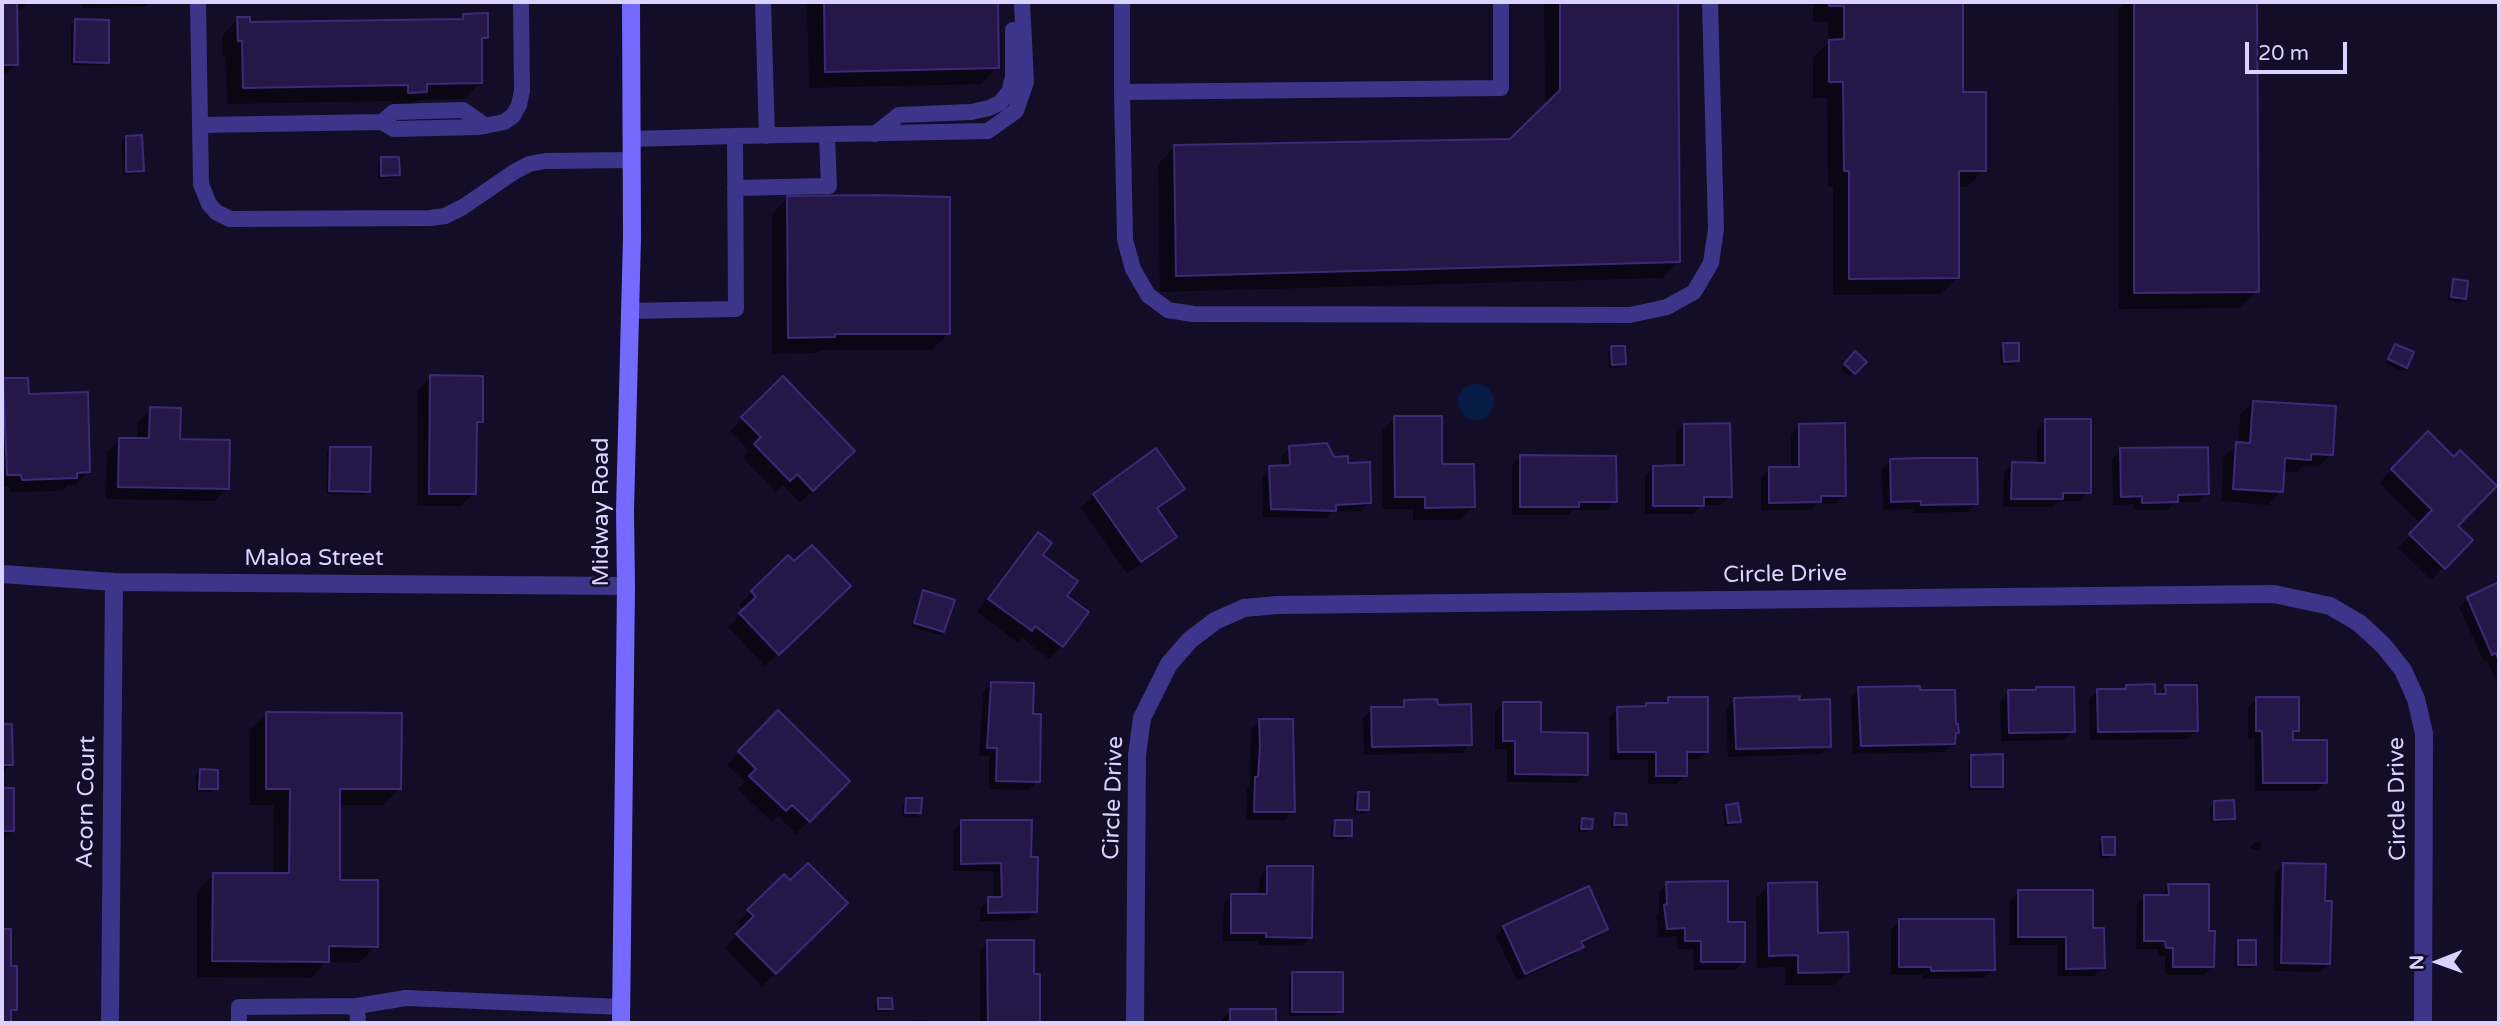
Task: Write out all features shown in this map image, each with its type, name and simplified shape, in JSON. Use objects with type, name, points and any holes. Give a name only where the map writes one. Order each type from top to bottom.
[{"type":"main road","name":"Midway Road","points":[[621,1015],[625,510],[632,160],[631,2]]},
{"type":"street","name":"Maloa Street","points":[[2,574],[114,582],[626,586]]},
{"type":"street","name":"Acorn Court","points":[[110,1023],[114,582]]},
{"type":"street","name":"Circle Drive","points":[[1135,1023],[1137,755],[1142,718],[1169,664],[1190,640],[1215,621],[1244,608],[1277,605],[2274,594],[2330,606],[2359,623],[2383,645],[2403,670],[2416,699],[2424,733],[2423,1023]]},
{"type":"lane","points":[[198,2],[201,184],[216,212],[230,219],[445,216],[529,164],[545,161],[632,160]]},
{"type":"lane","points":[[201,125],[382,122],[394,128],[486,126],[504,122],[513,116],[522,91],[521,2]]},
{"type":"lane","points":[[763,2],[767,136]]},
{"type":"lane","points":[[874,134],[899,115],[971,112],[1000,103],[1009,92],[1013,77],[1013,2]]},
{"type":"lane","points":[[632,139],[988,131],[1016,111],[1026,82],[1022,2]]},
{"type":"lane","points":[[1122,2],[1125,240],[1133,270],[1148,295],[1168,310],[1193,314],[1630,315],[1667,307],[1694,292],[1711,263],[1716,229],[1710,2]]},
{"type":"lane","points":[[1122,92],[1501,88],[1501,2]]},
{"type":"lane","points":[[629,311],[736,309],[735,136]]},
{"type":"lane","points":[[735,188],[829,186],[827,136]]},
{"type":"lane","points":[[239,1023],[239,1007],[358,1006],[406,998],[621,1015]]},
{"type":"lane","points":[[358,1006],[358,1023]]},
{"type":"water","points":[[1476,384],[1489,389],[1494,402],[1489,415],[1476,420],[1463,415],[1458,402],[1463,389]]},
{"type":"building","points":[[2,2],[17,2],[18,65],[2,65]]},
{"type":"building","points":[[824,2],[998,2],[999,68],[825,72]]},
{"type":"building","points":[[1560,2],[1678,2],[1680,262],[1176,276],[1174,145],[1510,139],[1560,90]]},
{"type":"building","points":[[1829,2],[1963,2],[1963,92],[1986,92],[1986,171],[1959,171],[1959,278],[1849,279],[1849,171],[1844,171],[1843,82],[1829,82],[1829,40],[1844,39],[1844,6],[1829,6]]},
{"type":"building","points":[[2134,2],[2257,2],[2259,292],[2134,293]]},
{"type":"building","points":[[488,13],[488,38],[482,38],[482,83],[427,84],[427,92],[408,93],[408,85],[243,88],[242,41],[238,41],[237,17],[250,17],[250,22],[463,19],[463,14]]},
{"type":"building","points":[[75,19],[109,20],[109,63],[74,62]]},
{"type":"building","points":[[142,135],[144,171],[126,172],[126,136]]},
{"type":"building","points":[[381,157],[399,157],[400,175],[381,176]]},
{"type":"building","points":[[787,196],[950,197],[950,334],[835,334],[835,337],[788,338]]},
{"type":"building","points":[[2453,279],[2468,281],[2466,299],[2451,297]]},
{"type":"building","points":[[2003,343],[2019,343],[2019,361],[2004,362]]},
{"type":"building","points":[[2395,344],[2414,352],[2407,368],[2388,359]]},
{"type":"building","points":[[1611,346],[1625,346],[1626,364],[1612,365]]},
{"type":"building","points":[[1855,351],[1867,362],[1855,374],[1844,364]]},
{"type":"building","points":[[430,375],[483,376],[483,422],[477,422],[476,494],[429,494]]},
{"type":"building","points":[[783,376],[855,451],[813,491],[797,474],[790,481],[754,444],[761,437],[741,417]]},
{"type":"building","points":[[3,378],[28,378],[29,394],[88,392],[90,472],[77,473],[77,478],[22,480],[21,475],[7,475]]},
{"type":"building","points":[[2253,401],[2336,406],[2333,455],[2311,454],[2311,460],[2285,458],[2283,492],[2233,489],[2236,442],[2250,443]]},
{"type":"building","points":[[150,407],[181,408],[180,439],[230,440],[229,489],[118,487],[119,438],[149,438]]},
{"type":"building","points":[[1394,416],[1442,416],[1442,464],[1474,464],[1475,507],[1425,508],[1425,497],[1395,497]]},
{"type":"building","points":[[2045,419],[2091,419],[2091,493],[2063,493],[2063,499],[2011,499],[2012,462],[2045,463]]},
{"type":"building","points":[[1730,423],[1732,497],[1704,497],[1704,506],[1653,506],[1653,466],[1684,465],[1684,424]]},
{"type":"building","points":[[1845,423],[1846,496],[1821,496],[1821,502],[1769,503],[1769,467],[1799,467],[1799,424]]},
{"type":"building","points":[[2428,431],[2454,457],[2460,450],[2497,486],[2458,526],[2473,540],[2445,569],[2409,534],[2432,510],[2391,469]]},
{"type":"building","points":[[1327,443],[1334,457],[1348,456],[1348,463],[1370,462],[1371,503],[1336,505],[1336,511],[1271,509],[1269,466],[1290,465],[1289,446]]},
{"type":"building","points":[[330,447],[371,447],[370,492],[329,491]]},
{"type":"building","points":[[2208,447],[2209,494],[2178,495],[2178,502],[2142,503],[2142,496],[2121,497],[2120,448]]},
{"type":"building","points":[[1156,448],[1185,489],[1157,508],[1177,537],[1141,562],[1093,494]]},
{"type":"building","points":[[1520,455],[1616,456],[1617,502],[1579,502],[1579,507],[1520,507]]},
{"type":"building","points":[[1977,458],[1978,504],[1921,505],[1921,501],[1891,502],[1890,459]]},
{"type":"building","points":[[1038,532],[1052,543],[1043,555],[1078,581],[1067,596],[1089,612],[1063,647],[1035,626],[1032,631],[988,599]]},
{"type":"building","points":[[812,545],[851,586],[779,655],[739,613],[756,597],[751,591],[788,555],[794,561]]},
{"type":"building","points":[[2499,582],[2499,661],[2496,653],[2492,655],[2467,597]]},
{"type":"building","points":[[923,590],[955,600],[944,632],[914,623]]},
{"type":"building","points":[[991,682],[1034,683],[1033,714],[1041,714],[1040,782],[996,781],[997,748],[987,748]]},
{"type":"building","points":[[2155,684],[2155,694],[2166,694],[2165,685],[2197,685],[2198,731],[2098,732],[2097,689],[2126,689],[2126,685]]},
{"type":"building","points":[[1920,686],[1920,690],[1955,690],[1956,724],[1959,733],[1956,733],[1955,744],[1861,746],[1858,687]]},
{"type":"building","points":[[2036,687],[2074,687],[2075,732],[2009,733],[2008,690],[2036,690]]},
{"type":"building","points":[[1800,696],[1799,700],[1830,699],[1831,747],[1736,749],[1734,698]]},
{"type":"building","points":[[1668,697],[1708,697],[1708,752],[1687,752],[1687,776],[1656,776],[1656,752],[1618,752],[1617,707],[1668,703]]},
{"type":"building","points":[[2256,697],[2299,697],[2299,731],[2293,731],[2293,740],[2327,740],[2327,783],[2263,783],[2262,731],[2256,731]]},
{"type":"building","points":[[1437,699],[1438,705],[1471,704],[1472,745],[1372,747],[1371,707],[1404,707],[1404,700]]},
{"type":"building","points":[[1503,702],[1541,702],[1541,732],[1588,733],[1588,775],[1515,774],[1515,741],[1503,741]]},
{"type":"building","points":[[778,710],[850,781],[810,822],[792,805],[786,811],[749,776],[756,769],[738,751]]},
{"type":"building","points":[[266,712],[402,713],[401,789],[340,789],[340,880],[378,880],[378,947],[329,946],[329,962],[212,961],[213,873],[289,873],[290,789],[266,789]]},
{"type":"building","points":[[1259,719],[1293,719],[1295,812],[1254,812],[1255,777],[1258,777],[1260,746]]},
{"type":"building","points":[[2,724],[12,724],[13,765],[2,765]]},
{"type":"building","points":[[2003,754],[2003,787],[1971,787],[1971,755]]},
{"type":"building","points":[[200,769],[218,770],[218,789],[199,789]]},
{"type":"building","points":[[2,788],[14,788],[14,831],[2,831]]},
{"type":"building","points":[[1358,792],[1369,792],[1369,810],[1357,810]]},
{"type":"building","points":[[906,798],[922,798],[921,813],[905,813]]},
{"type":"building","points":[[2234,800],[2235,819],[2214,820],[2214,801]]},
{"type":"building","points":[[1738,803],[1741,822],[1728,823],[1726,805]]},
{"type":"building","points":[[1615,813],[1626,814],[1627,825],[1614,825]]},
{"type":"building","points":[[1582,818],[1593,819],[1592,829],[1581,829]]},
{"type":"building","points":[[961,820],[1032,820],[1031,857],[1038,857],[1037,912],[988,913],[988,897],[1002,897],[1001,863],[961,864]]},
{"type":"building","points":[[1335,820],[1352,820],[1352,836],[1334,836]]},
{"type":"building","points":[[2102,837],[2115,837],[2115,855],[2103,855]]},
{"type":"building","points":[[808,863],[848,903],[776,974],[736,934],[754,916],[747,910],[784,874],[790,880]]},
{"type":"building","points":[[2283,863],[2326,864],[2325,901],[2332,901],[2330,964],[2281,963]]},
{"type":"building","points":[[1267,866],[1313,866],[1312,938],[1266,937],[1266,933],[1231,933],[1231,894],[1267,894]]},
{"type":"building","points":[[1728,881],[1728,922],[1745,922],[1745,962],[1701,962],[1701,941],[1685,941],[1685,928],[1667,929],[1664,905],[1667,904],[1666,882]]},
{"type":"building","points":[[1817,882],[1818,933],[1848,932],[1849,972],[1798,973],[1798,955],[1769,956],[1768,883]]},
{"type":"building","points":[[2168,884],[2209,884],[2209,931],[2215,931],[2214,967],[2173,967],[2173,948],[2166,948],[2165,941],[2144,941],[2144,895],[2169,895]]},
{"type":"building","points":[[1589,886],[1608,929],[1581,942],[1584,947],[1525,974],[1503,926]]},
{"type":"building","points":[[2018,890],[2093,890],[2093,928],[2104,928],[2105,968],[2066,969],[2066,937],[2018,937]]},
{"type":"building","points":[[1899,919],[1994,919],[1995,970],[1931,971],[1931,967],[1899,967]]},
{"type":"building","points":[[2,929],[11,929],[11,966],[17,966],[17,1010],[11,1010],[11,1023],[2,1023]]},
{"type":"building","points":[[987,940],[1034,940],[1034,974],[1040,974],[1040,1023],[988,1023]]},
{"type":"building","points":[[2238,940],[2256,940],[2256,965],[2238,965]]},
{"type":"building","points":[[1292,972],[1343,972],[1343,1012],[1292,1012]]},
{"type":"building","points":[[878,998],[892,998],[893,1009],[878,1009]]},
{"type":"building","points":[[1230,1009],[1276,1009],[1276,1023],[1230,1023]]}]
